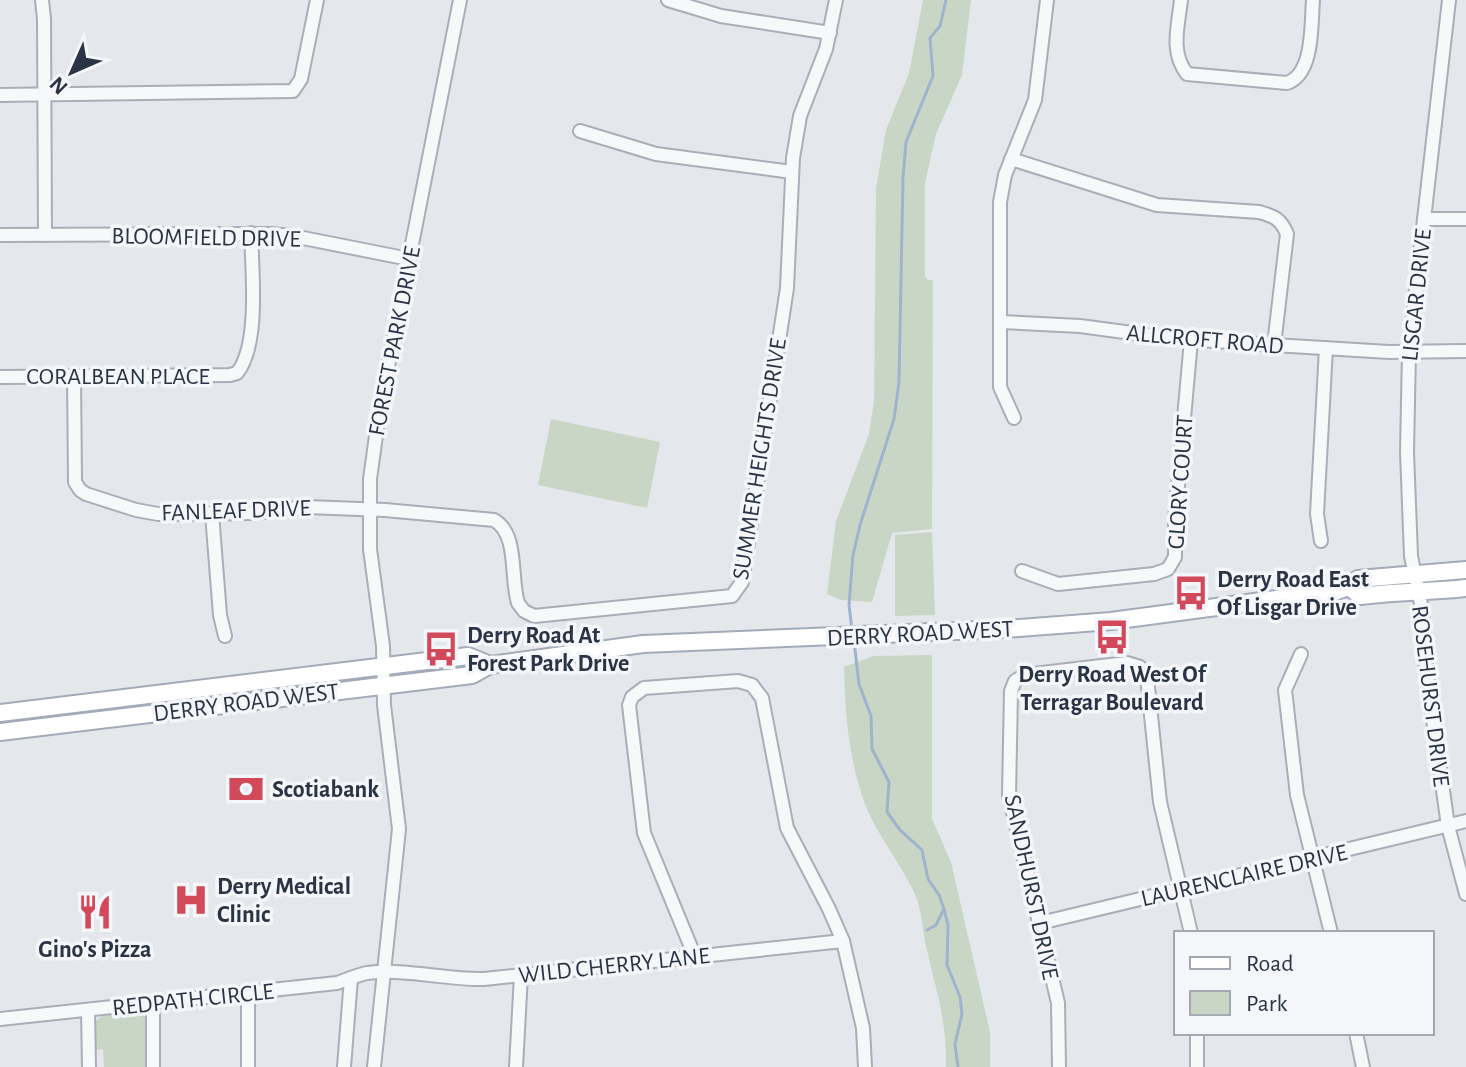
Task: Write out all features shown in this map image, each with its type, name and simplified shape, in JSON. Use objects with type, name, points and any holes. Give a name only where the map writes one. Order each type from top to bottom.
[{"type":"main road","name":"DERRY ROAD WEST","points":[[0,732],[472,675],[490,665],[643,644],[1005,629],[1111,621],[1216,609],[1349,587],[1358,579],[1466,570]]},
{"type":"main road","name":"DERRY ROAD WEST","points":[[1349,587],[1361,596],[1466,588]]},
{"type":"main road","name":"DERRY ROAD WEST","points":[[0,713],[468,656],[490,665]]},
{"type":"street","points":[[42,0],[45,235]]},
{"type":"street","points":[[0,95],[293,91],[301,79],[317,0]]},
{"type":"street","name":"FOREST PARK DRIVE","points":[[374,1067],[399,829],[370,549],[369,509],[380,407],[460,0]]},
{"type":"street","points":[[668,0],[712,15],[830,33]]},
{"type":"street","points":[[580,131],[656,154],[792,172],[800,116],[830,33],[836,0]]},
{"type":"street","points":[[1014,418],[1000,387],[1000,202],[1011,159],[1035,100],[1047,0]]},
{"type":"street","points":[[1181,0],[1175,51],[1187,74],[1287,83],[1302,74],[1306,64],[1313,0]]},
{"type":"street","name":"LISGAR DRIVE","points":[[1418,590],[1414,573],[1407,452],[1409,351],[1449,0]]},
{"type":"street","points":[[1011,159],[1157,205],[1259,212],[1274,216],[1283,223],[1287,234],[1274,345]]},
{"type":"street","name":"SUMMER HEIGHTS DRIVE","points":[[369,509],[498,522],[508,538],[518,603],[524,611],[534,616],[732,596],[742,582],[787,288],[792,172]]},
{"type":"street","points":[[1424,219],[1466,219]]},
{"type":"street","name":"BLOOMFIELD DRIVE","points":[[0,235],[251,233],[293,236],[409,259]]},
{"type":"street","name":"CORALBEAN PLACE","points":[[0,377],[237,373],[245,360],[250,332],[251,233]]},
{"type":"street","name":"ALLCROFT ROAD","points":[[1001,322],[1080,326],[1191,340],[1326,348],[1466,351]]},
{"type":"street","name":"GLORY COURT","points":[[1022,571],[1058,584],[1154,574],[1173,564],[1191,340]]},
{"type":"street","points":[[1321,541],[1317,514],[1326,348]]},
{"type":"street","name":"FANLEAF DRIVE","points":[[74,375],[75,482],[80,490],[147,512],[212,514],[307,507],[369,509]]},
{"type":"street","points":[[212,514],[220,615],[225,636]]},
{"type":"street","name":"ROSEHURST DRIVE","points":[[1418,590],[1448,826],[1466,894]]},
{"type":"street","points":[[1301,654],[1285,690],[1297,795],[1331,931]]},
{"type":"street","name":"SANDHURST DRIVE","points":[[1059,1067],[1058,1003],[1009,796],[1011,691],[1015,681],[1025,675],[1127,663],[1140,667],[1147,677],[1160,802],[1180,891]]},
{"type":"street","points":[[695,957],[644,833],[629,705],[632,697],[644,688],[738,681],[752,685],[758,692],[787,828],[843,941],[863,1028],[865,1067]]},
{"type":"street","name":"LAURENCLAIRE DRIVE","points":[[1040,923],[1466,821]]},
{"type":"street","points":[[1180,891],[1190,931]]},
{"type":"street","name":"WILD CHERRY LANE","points":[[385,973],[465,980],[843,941]]},
{"type":"street","name":"REDPATH CIRCLE","points":[[0,1019],[337,983],[366,973],[385,973]]},
{"type":"street","points":[[516,1067],[521,975]]},
{"type":"street","points":[[344,1067],[351,978]]},
{"type":"street","points":[[248,993],[248,1067]]},
{"type":"street","points":[[153,1003],[153,1067]]},
{"type":"street","points":[[88,1010],[89,1067]]},
{"type":"street","points":[[1197,1035],[1197,1067]]},
{"type":"street","points":[[1356,1035],[1363,1067]]},
{"type":"green space","points":[[923,0],[971,0],[962,75],[936,134],[925,183],[925,277],[933,280],[932,529],[892,533],[872,602],[841,600],[827,594],[836,521],[869,434],[874,401],[876,189],[886,130],[909,73]]},
{"type":"green space","points":[[551,419],[660,442],[647,508],[538,485]]},
{"type":"green space","points":[[932,532],[935,615],[895,616],[895,535]]},
{"type":"green space","points":[[932,655],[932,819],[951,862],[990,1032],[990,1067],[946,1067],[943,1020],[919,905],[867,808],[853,763],[848,732],[844,667],[873,656]]},
{"type":"green space","points":[[134,1011],[144,1015],[147,1021],[147,1067],[104,1067],[103,1049],[94,1050],[96,1021],[104,1014]]},
{"type":"waterway","points":[[852,630],[849,605],[853,555],[894,419],[899,382],[906,142],[933,76],[930,38],[940,26],[946,0]]},
{"type":"waterway","points":[[854,641],[859,684],[871,716],[872,749],[889,782],[887,812],[900,830],[922,850],[928,879],[939,895],[948,925],[947,965],[960,997],[962,1014],[955,1044],[958,1067]]},
{"type":"waterway","points":[[927,930],[936,925],[944,909]]},
{"type":"place","name":"Derry Road East Of Lisgar Drive","points":[[1191,593]]},
{"type":"place","name":"Derry Road West Of Terragar Boulevard","points":[[1112,637]]},
{"type":"place","name":"Derry Road At Forest Park Drive","points":[[441,649]]},
{"type":"place","name":"Scotiabank","points":[[246,789]]},
{"type":"place","name":"Derry Medical Clinic","points":[[191,900]]},
{"type":"place","name":"Gino's Pizza","points":[[95,912]]}]
